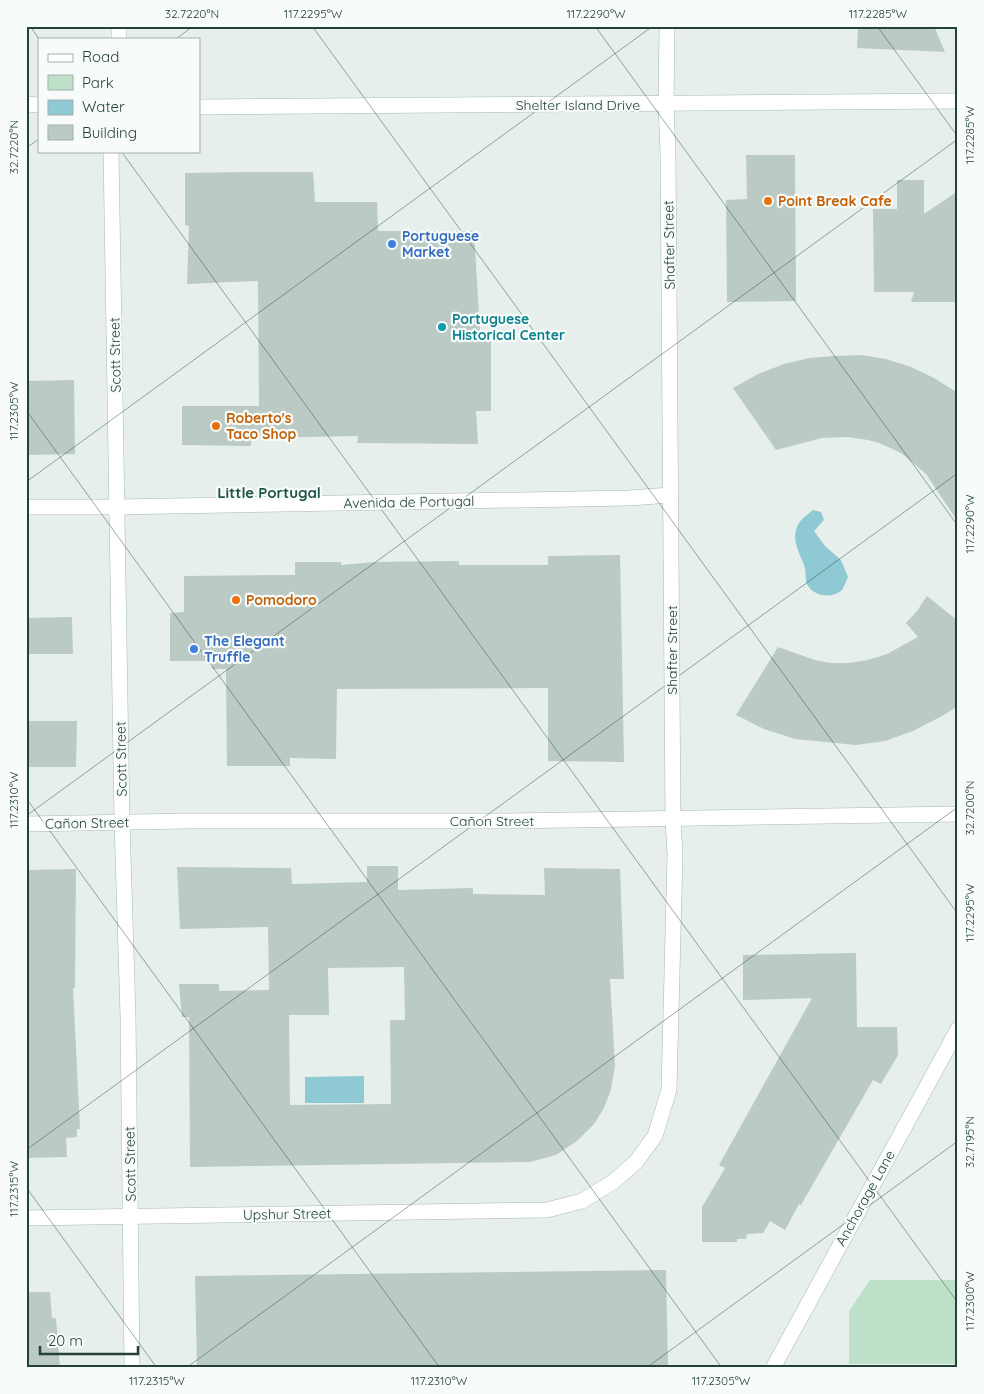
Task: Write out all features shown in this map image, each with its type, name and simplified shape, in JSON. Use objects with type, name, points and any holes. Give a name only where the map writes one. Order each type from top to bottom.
[{"type":"street","name":"Shafter Street","points":[[547,1210],[582,1201],[613,1182],[636,1162],[655,1136],[669,1090],[675,855],[673,819],[666,26]]},
{"type":"street","name":"Shelter Island Drive","points":[[200,107],[958,102]]},
{"type":"street","name":"Scott Street","points":[[111,152],[122,822],[128,1016],[132,1368]]},
{"type":"street","name":"Avenida de Portugal","points":[[26,507],[629,498],[671,495]]},
{"type":"street","name":"Cañon Street","points":[[26,824],[673,819],[958,814]]},
{"type":"street","name":"Anchorage Lane","points":[[773,1368],[958,1029]]},
{"type":"street","name":"Upshur Street","points":[[26,1218],[547,1210]]},
{"type":"green space","points":[[870,1280],[958,1280],[958,1364],[849,1364],[849,1311]]},
{"type":"water","points":[[813,510],[821,512],[824,520],[814,531],[825,546],[841,560],[848,577],[841,591],[832,595],[817,594],[807,584],[805,568],[797,548],[795,532],[798,524]]},
{"type":"water","points":[[364,1076],[364,1103],[305,1103],[305,1077]]},
{"type":"building","points":[[858,26],[934,26],[945,52],[857,48]]},
{"type":"building","points":[[746,155],[795,155],[796,301],[727,302],[726,200],[747,199]]},
{"type":"building","points":[[313,172],[315,202],[377,202],[378,231],[474,231],[480,332],[491,332],[491,411],[476,411],[478,444],[357,443],[358,436],[251,438],[251,446],[182,445],[182,406],[259,406],[258,281],[187,284],[189,226],[185,225],[185,173]]},
{"type":"building","points":[[897,180],[924,180],[924,214],[958,191],[958,302],[911,302],[914,292],[874,292],[873,209],[897,209]]},
{"type":"building","points":[[861,355],[886,359],[911,367],[934,378],[958,393],[958,522],[926,474],[905,456],[879,443],[847,437],[822,438],[776,450],[733,388],[758,374],[784,364],[809,358]]},
{"type":"building","points":[[74,380],[75,454],[26,455],[26,381]]},
{"type":"building","points":[[620,555],[624,762],[548,761],[548,688],[337,689],[336,759],[290,758],[290,766],[227,766],[226,669],[212,669],[212,661],[170,661],[170,613],[184,612],[184,576],[295,575],[295,562],[341,562],[341,565],[375,562],[459,561],[459,565],[548,565],[548,556]]},
{"type":"building","points":[[927,596],[958,621],[958,706],[942,716],[913,731],[885,741],[856,745],[795,739],[764,729],[736,715],[778,647],[815,660],[831,663],[868,660],[887,654],[918,637],[906,623]]},
{"type":"building","points":[[72,617],[73,654],[26,654],[26,618]]},
{"type":"building","points":[[26,721],[77,721],[76,767],[26,767]]},
{"type":"building","points":[[367,866],[398,866],[398,890],[473,888],[473,894],[545,895],[544,868],[620,869],[624,979],[610,979],[615,1066],[611,1089],[604,1108],[594,1124],[577,1141],[556,1155],[530,1162],[190,1167],[189,1017],[182,1017],[179,984],[219,984],[219,991],[269,990],[268,927],[180,929],[177,867],[291,868],[292,884],[367,882]],"holes":[[[404,967],[405,1020],[390,1020],[391,1104],[290,1105],[289,1015],[329,1015],[328,968]]]},
{"type":"building","points":[[76,869],[75,988],[73,988],[80,1129],[77,1129],[77,1137],[66,1138],[67,1157],[26,1158],[26,870]]},
{"type":"building","points":[[856,953],[857,1027],[897,1027],[898,1055],[881,1084],[873,1080],[785,1230],[770,1221],[763,1233],[747,1234],[746,1239],[737,1239],[737,1242],[702,1242],[702,1207],[725,1168],[719,1165],[812,998],[743,1000],[743,955]]},
{"type":"building","points":[[666,1270],[668,1368],[197,1368],[195,1276]]},
{"type":"building","points":[[26,1292],[50,1292],[52,1318],[56,1318],[60,1368],[26,1368]]},
{"type":"place","name":"Point Break Cafe","points":[[768,201]]},
{"type":"place","name":"Portuguese Market","points":[[392,244]]},
{"type":"place","name":"Portuguese Historical Center","points":[[442,327]]},
{"type":"place","name":"Roberto's Taco Shop","points":[[216,426]]},
{"type":"place","name":"Pomodoro","points":[[236,600]]},
{"type":"place","name":"The Elegant Truffle","points":[[194,649]]},
{"type":"district","name":"Little Portugal","points":[[269,493]]}]
